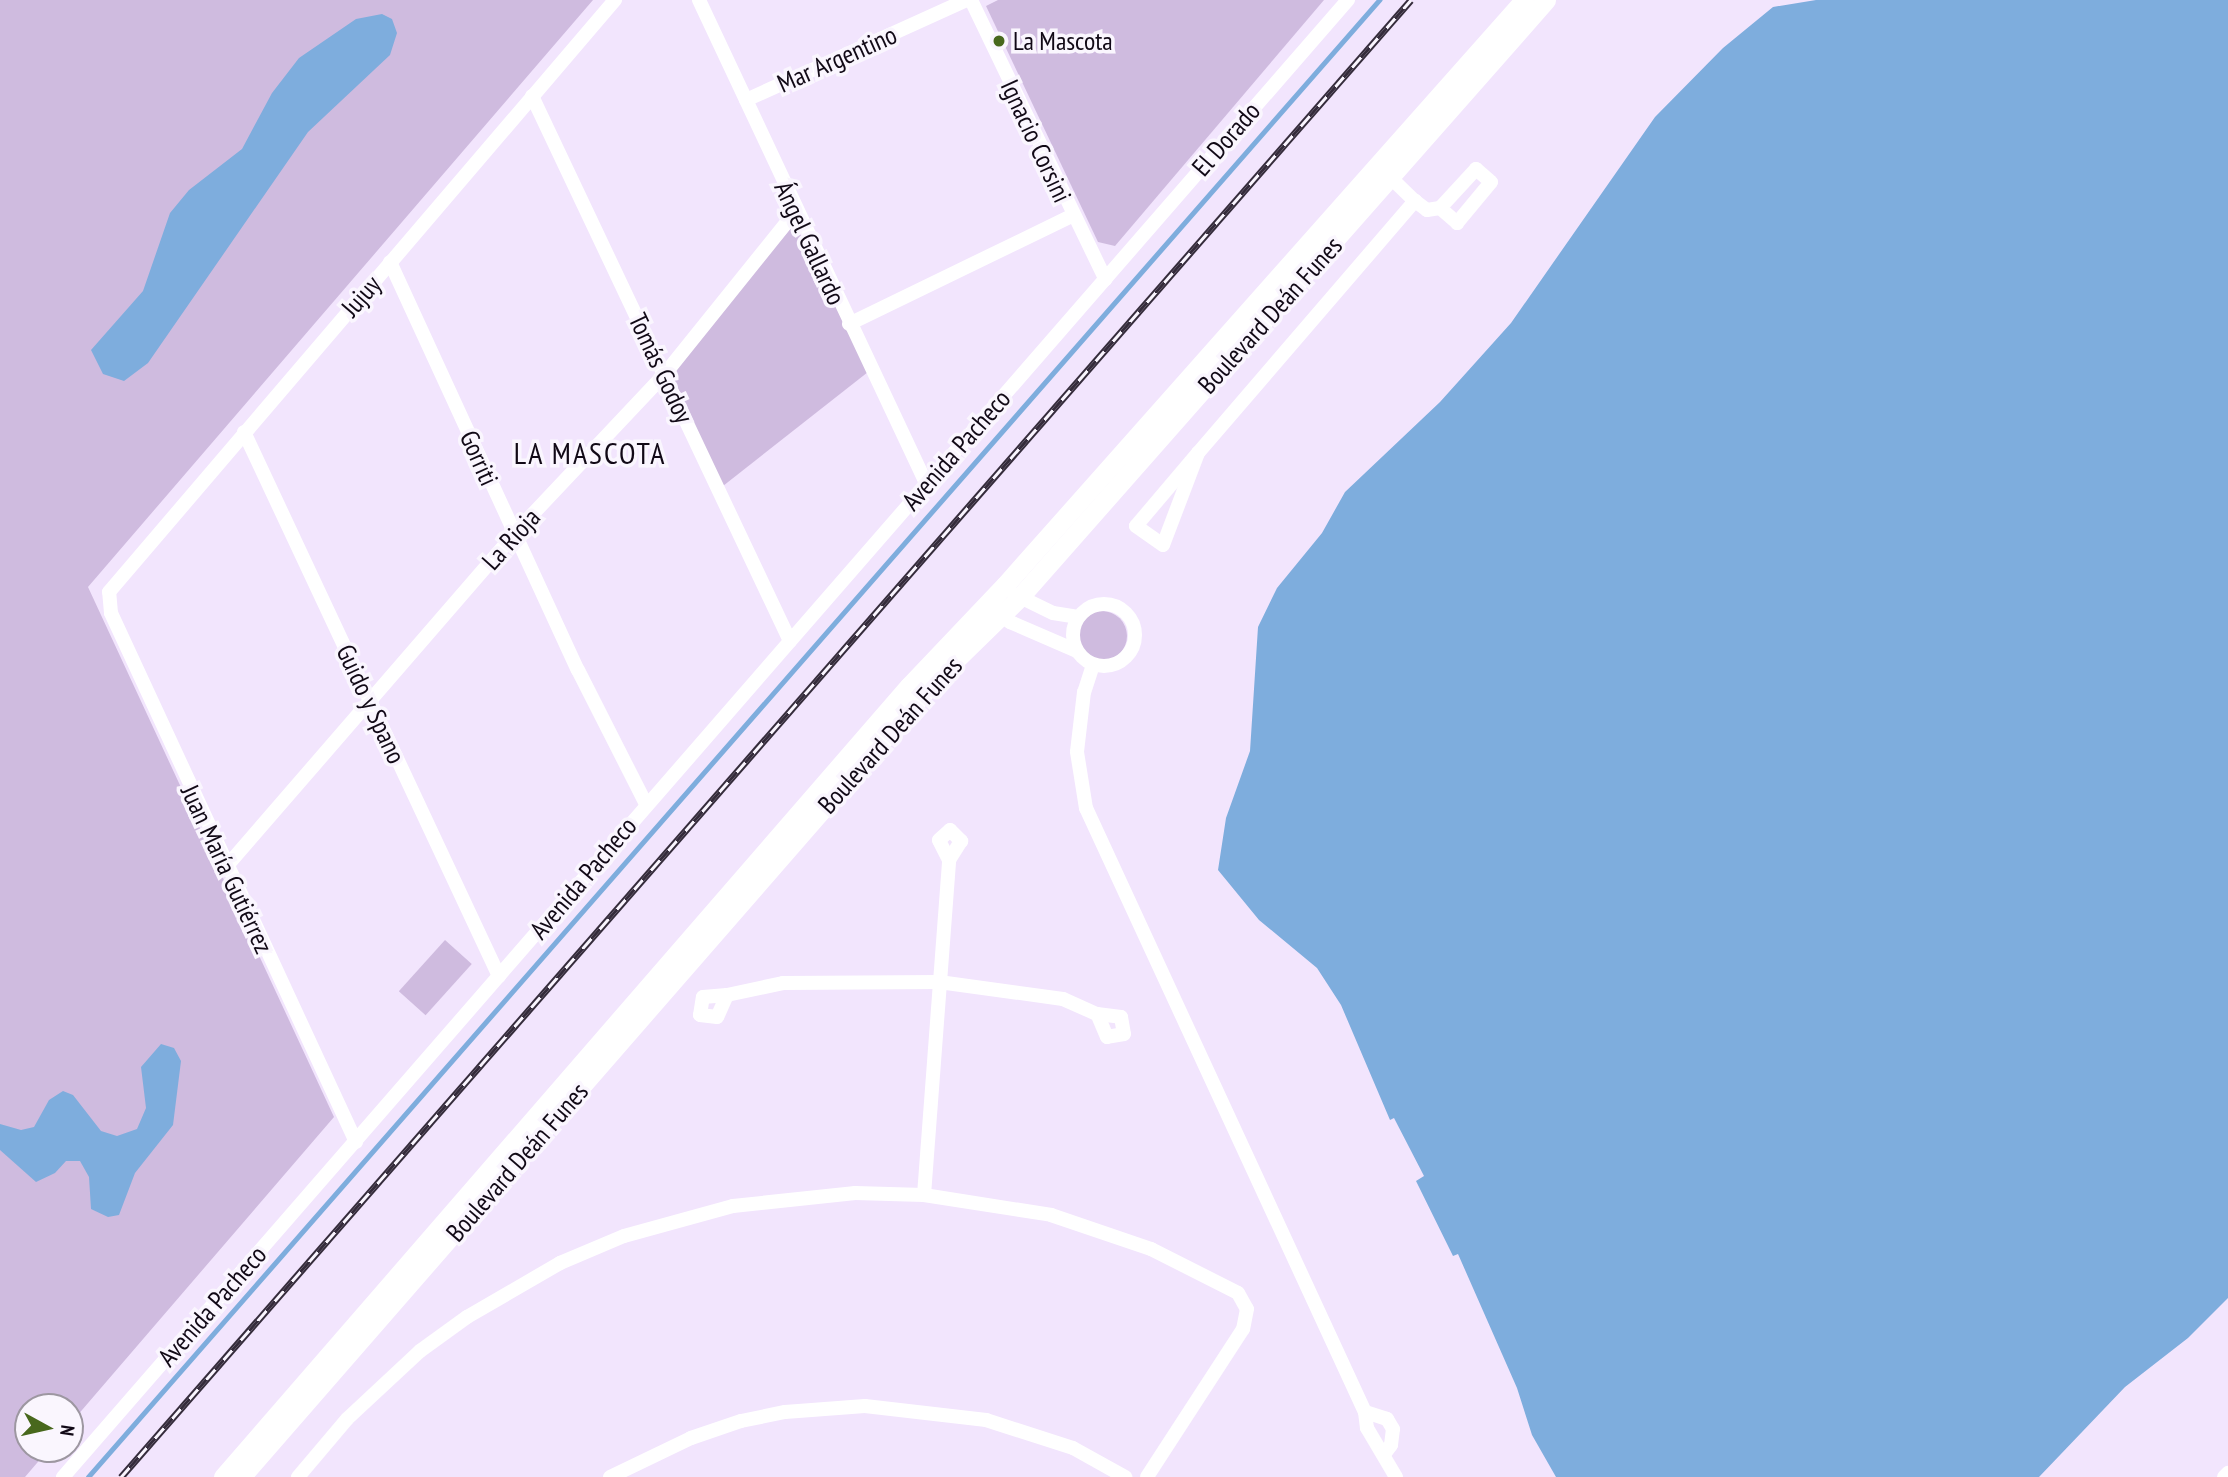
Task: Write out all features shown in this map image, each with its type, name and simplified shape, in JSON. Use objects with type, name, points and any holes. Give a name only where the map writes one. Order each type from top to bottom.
[{"type":"main road","name":"Boulevard Deán Funes","points":[[1012,591],[1524,0]]},
{"type":"main road","name":"Boulevard Deán Funes","points":[[241,1477],[994,610],[1392,178],[1546,0]]},
{"type":"main road","name":"Boulevard Deán Funes","points":[[223,1477],[909,686],[994,610]]},
{"type":"street","name":"Jujuy","points":[[109,592],[615,0]]},
{"type":"street","name":"Ángel Gallardo","points":[[699,0],[795,212],[926,483]]},
{"type":"street","name":"Mar Argentino","points":[[746,100],[966,0]]},
{"type":"street","name":"Ignacio Corsini","points":[[971,0],[1071,216],[1105,279]]},
{"type":"street","name":"El Dorado","points":[[1105,279],[1348,0]]},
{"type":"street","name":"Tomás Godoy","points":[[532,96],[790,641]]},
{"type":"street","points":[[1392,178],[1427,210],[1440,208]]},
{"type":"street","points":[[1198,453],[1163,545],[1136,526],[1198,453],[1415,201]]},
{"type":"street","name":"La Rioja","points":[[226,867],[514,534],[664,375],[795,212]]},
{"type":"street","points":[[849,324],[1071,216]]},
{"type":"street","name":"Gorriti","points":[[390,262],[514,534],[646,804]]},
{"type":"street","name":"Avenida Pacheco","points":[[63,1477],[1105,279]]},
{"type":"street","name":"Guido y Spano","points":[[244,432],[499,976]]},
{"type":"street","points":[[1012,591],[1053,613],[1077,617]]},
{"type":"street","name":"Juan María Gutiérrez","points":[[109,592],[111,613],[226,867],[356,1142]]},
{"type":"street","points":[[994,610],[1077,651],[1093,665],[1104,667],[1124,659],[1131,651],[1135,630],[1125,611],[1105,603],[1094,604],[1077,617],[1072,634],[1077,651]]},
{"type":"street","points":[[1093,665],[1084,692],[1077,752],[1086,808],[1365,1412],[1367,1428],[1385,1453],[1396,1477]]},
{"type":"street","points":[[924,1195],[949,860]]},
{"type":"street","points":[[727,995],[783,983],[939,982],[1063,999],[1097,1014]]},
{"type":"street","points":[[298,1477],[347,1419],[421,1351],[477,1311],[561,1263],[624,1236],[733,1206],[855,1194],[924,1195],[990,1202],[1097,1229],[1196,1270],[1245,1300],[1248,1318],[1242,1329],[1147,1477]]},
{"type":"street","points":[[610,1477],[691,1438],[741,1421],[785,1412],[864,1406],[986,1420],[1073,1448],[1125,1477]]},
{"type":"street","points":[[1365,1412],[1387,1419],[1393,1429],[1391,1446],[1385,1453]]},
{"type":"street","points":[[2224,1477],[2228,1473]]},
{"type":"shaded area","points":[[0,0],[593,0],[88,587],[334,1117],[84,1408],[84,1393],[14,1393],[14,1463],[37,1463],[25,1477],[0,1477]]},
{"type":"shaded area","points":[[998,0],[1324,0],[1115,246],[1098,242],[986,6]]},
{"type":"shaded area","points":[[795,223],[868,372],[723,486],[668,375]]},
{"type":"shaded area","points":[[1102,611],[1120,618],[1127,636],[1120,654],[1102,661],[1084,654],[1077,636],[1084,618]]},
{"type":"shaded area","points":[[445,940],[472,964],[426,1015],[399,991]]},
{"type":"water","points":[[1816,0],[2228,0],[2228,1298],[2188,1338],[2125,1387],[2039,1477],[1556,1477],[1532,1435],[1517,1388],[1458,1254],[1453,1256],[1416,1181],[1424,1176],[1394,1118],[1390,1120],[1341,1005],[1317,968],[1259,920],[1218,870],[1226,818],[1250,751],[1258,627],[1277,588],[1322,533],[1345,492],[1440,402],[1511,323],[1655,117],[1723,48],[1773,7]]},
{"type":"water","points":[[382,14],[392,19],[397,33],[390,55],[308,132],[148,363],[124,381],[103,374],[91,350],[143,291],[170,213],[189,190],[242,149],[272,93],[299,58],[356,19]]},
{"type":"water","points":[[161,1044],[174,1048],[181,1061],[173,1125],[135,1173],[119,1215],[108,1217],[91,1209],[89,1177],[80,1161],[66,1161],[55,1173],[36,1182],[0,1150],[0,1124],[21,1130],[34,1127],[49,1100],[63,1091],[73,1095],[101,1131],[117,1136],[137,1129],[146,1108],[141,1067]]},
{"type":"waterway","points":[[88,1477],[1379,0]]},
{"type":"railway","points":[[121,1477],[1411,0]]},
{"type":"place","name":"La Mascota","points":[[999,41]]},
{"type":"district","name":"LA MASCOTA","points":[[590,453]]}]
